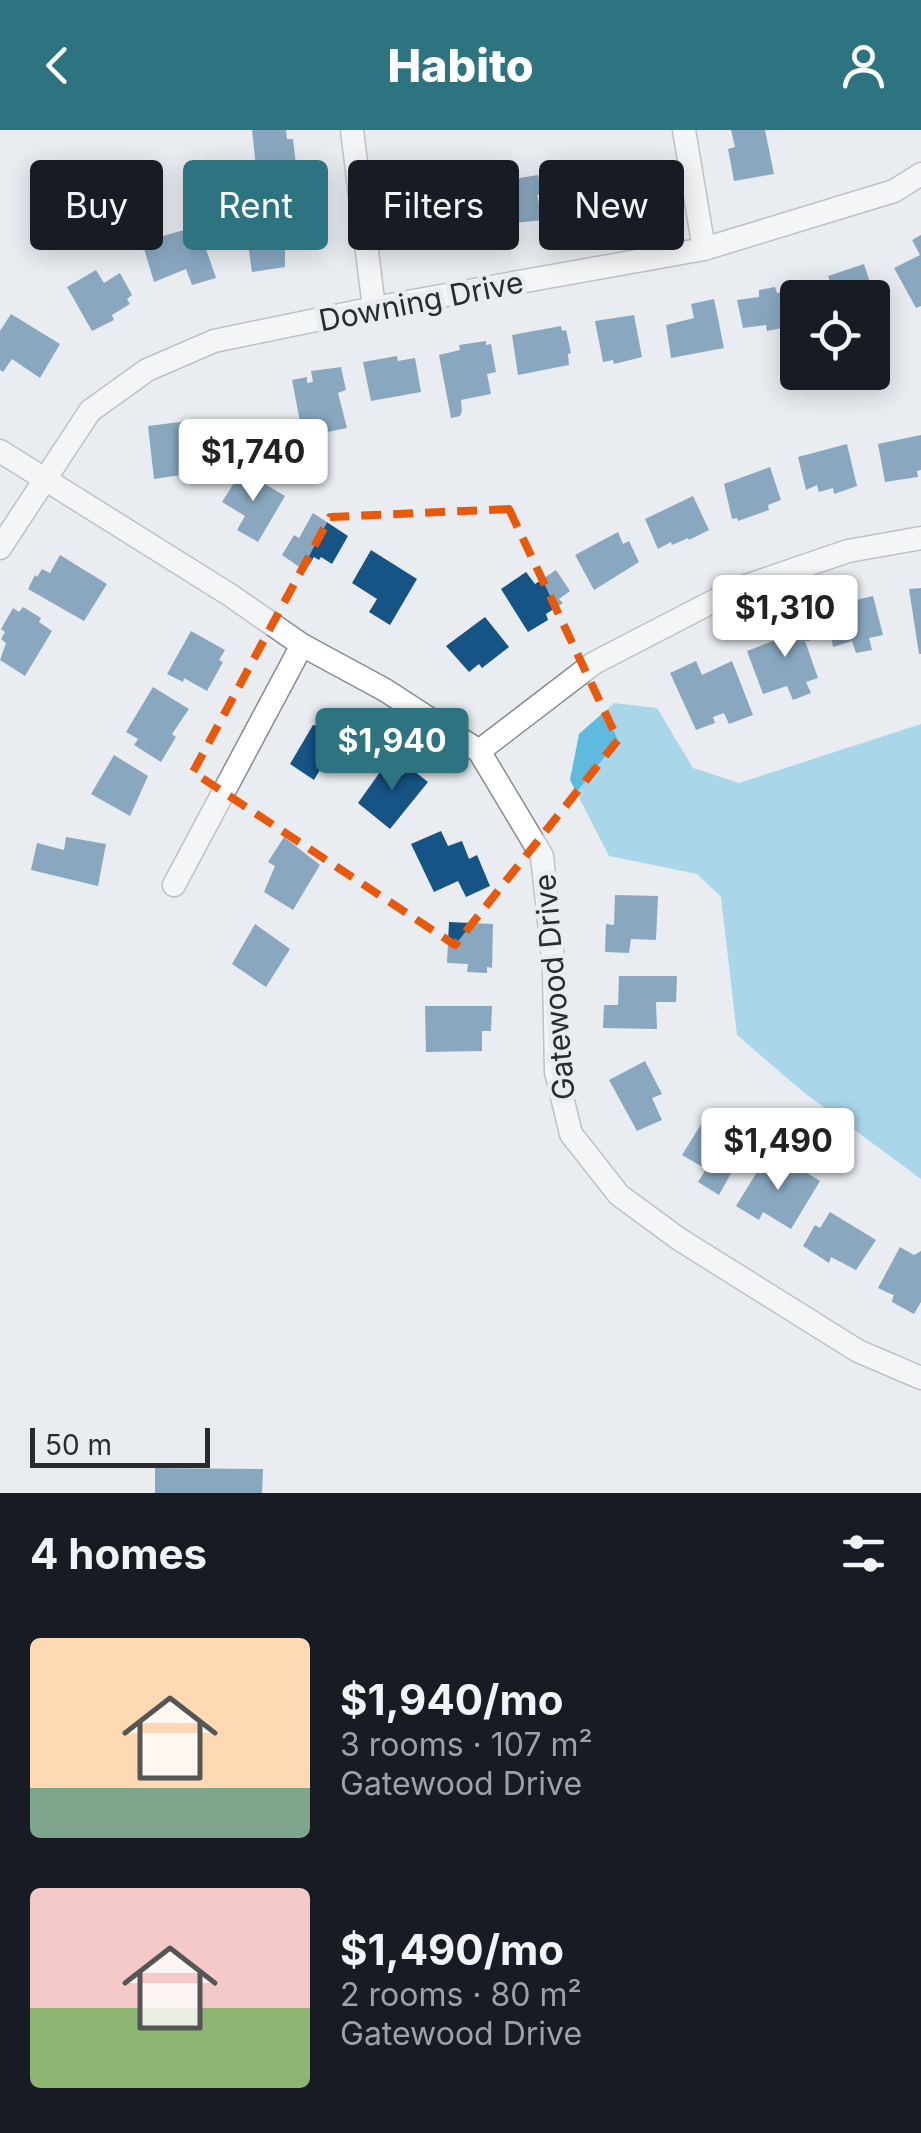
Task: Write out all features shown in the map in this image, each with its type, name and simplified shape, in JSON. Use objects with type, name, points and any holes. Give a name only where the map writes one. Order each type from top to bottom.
[{"type":"street","points":[[352,130],[374,308]]},
{"type":"street","points":[[684,130],[704,249]]},
{"type":"street","name":"Downing Drive","points":[[0,548],[90,411],[147,370],[214,341],[704,249],[894,190],[921,174]]},
{"type":"street","name":"Gatewood Drive","points":[[0,450],[302,645],[384,690],[479,751],[542,856],[554,970],[556,1072],[570,1134],[619,1195],[680,1239],[858,1350],[921,1378]]},
{"type":"street","points":[[479,751],[594,663],[736,589],[848,551],[921,538]]},
{"type":"street","points":[[174,885],[302,645]]},
{"type":"highlighted area","points":[[509,509],[618,740],[455,945],[193,772],[330,517]]},
{"type":"water","points":[[614,703],[657,708],[693,768],[739,783],[921,724],[921,1179],[802,1091],[737,1035],[721,897],[697,874],[609,856],[570,780],[579,734]]},
{"type":"building","points":[[252,130],[286,130],[287,139],[293,139],[295,160],[255,160]]},
{"type":"building","points":[[731,130],[765,130],[774,174],[734,181],[728,149],[735,147]]},
{"type":"building","points":[[538,175],[539,220],[519,223],[519,178]]},
{"type":"building","points":[[183,230],[183,250],[206,250],[216,278],[192,285],[186,269],[154,282],[144,250],[163,250],[163,236]]},
{"type":"building","points":[[921,235],[921,306],[916,308],[894,268],[920,255],[912,240]]},
{"type":"building","points":[[249,250],[285,250],[285,267],[252,272]]},
{"type":"building","points":[[864,264],[869,280],[829,280],[828,276]]},
{"type":"building","points":[[96,270],[104,283],[120,273],[132,295],[127,299],[130,304],[112,315],[114,320],[92,331],[67,287]]},
{"type":"building","points":[[775,287],[780,293],[780,328],[767,331],[766,325],[743,328],[737,300],[759,297],[759,290]]},
{"type":"building","points":[[714,299],[724,348],[671,358],[666,325],[694,318],[691,304]]},
{"type":"building","points":[[11,314],[60,344],[40,378],[12,359],[3,372],[0,370],[0,331]]},
{"type":"building","points":[[634,315],[642,357],[614,364],[613,360],[603,362],[595,321]]},
{"type":"building","points":[[561,326],[562,331],[566,330],[571,353],[569,365],[518,375],[512,335]]},
{"type":"building","points":[[486,341],[486,345],[491,344],[496,372],[487,374],[491,394],[461,400],[460,416],[451,418],[439,355],[460,350],[459,345]]},
{"type":"building","points":[[397,356],[398,361],[415,358],[421,392],[371,401],[363,362]]},
{"type":"building","points":[[341,367],[346,390],[338,393],[347,428],[303,437],[292,380],[307,377],[307,383],[313,382],[311,371]]},
{"type":"building","points":[[188,421],[194,473],[154,479],[148,426]]},
{"type":"building","points":[[921,435],[918,477],[885,482],[878,444]]},
{"type":"building","points":[[847,444],[857,486],[834,494],[833,488],[819,492],[817,485],[806,490],[798,457]]},
{"type":"building","points":[[770,467],[781,500],[768,505],[769,510],[738,521],[732,519],[724,484]]},
{"type":"building","points":[[242,470],[285,496],[258,542],[237,530],[245,516],[222,502]]},
{"type":"building","points":[[693,496],[709,530],[658,549],[645,519]]},
{"type":"building","points":[[313,513],[348,536],[332,564],[314,557],[305,571],[282,555],[294,535],[299,538]]},
{"type":"building","points":[[618,532],[623,544],[629,541],[639,562],[594,590],[575,555]]},
{"type":"building","points":[[371,550],[417,579],[390,625],[369,612],[377,599],[352,583]]},
{"type":"building","points":[[60,555],[107,584],[84,621],[28,589],[42,569],[50,573]]},
{"type":"building","points":[[556,570],[570,591],[559,599],[563,603],[546,614],[548,620],[528,632],[501,589],[526,572],[535,584]]},
{"type":"building","points":[[921,588],[921,654],[919,654],[909,589]]},
{"type":"building","points":[[873,596],[883,635],[869,638],[872,650],[856,653],[852,641],[833,647],[827,615],[841,610],[839,604]]},
{"type":"building","points":[[23,607],[41,618],[39,622],[52,631],[25,676],[0,660],[6,643],[1,639],[5,632],[1,629],[13,608],[19,612]]},
{"type":"building","points":[[485,617],[509,647],[482,668],[479,664],[469,672],[446,646]]},
{"type":"building","points":[[801,617],[818,678],[806,682],[811,693],[793,700],[787,686],[763,694],[747,651],[778,639],[772,624]]},
{"type":"building","points":[[191,631],[225,650],[207,691],[167,674]]},
{"type":"building","points":[[696,661],[702,675],[732,661],[753,715],[729,724],[724,713],[713,717],[715,723],[696,730],[670,673]]},
{"type":"building","points":[[153,687],[189,709],[172,734],[176,737],[161,762],[134,745],[138,739],[126,732]]},
{"type":"building","points":[[327,712],[355,728],[329,773],[321,768],[314,780],[290,764],[313,725],[317,726]]},
{"type":"building","points":[[114,755],[148,776],[130,816],[91,794]]},
{"type":"building","points":[[390,758],[401,766],[398,771],[403,775],[409,767],[428,782],[390,829],[358,803]]},
{"type":"building","points":[[441,831],[448,846],[462,841],[469,859],[477,855],[490,886],[466,897],[458,881],[434,892],[411,844]]},
{"type":"building","points":[[66,837],[106,844],[98,886],[31,870],[37,843],[64,850]]},
{"type":"building","points":[[284,837],[320,865],[293,910],[264,892],[275,866],[268,862]]},
{"type":"building","points":[[615,895],[658,896],[656,940],[631,939],[629,953],[605,952],[606,924],[614,925]]},
{"type":"building","points":[[449,922],[493,924],[492,968],[487,967],[487,973],[467,972],[468,964],[447,963]]},
{"type":"building","points":[[255,924],[290,949],[266,987],[232,964]]},
{"type":"building","points":[[619,976],[677,976],[676,1002],[656,1002],[657,1029],[603,1028],[604,1005],[618,1005]]},
{"type":"building","points":[[425,1006],[492,1006],[491,1031],[482,1031],[482,1051],[426,1052]]},
{"type":"building","points":[[645,1061],[662,1094],[652,1098],[662,1120],[637,1131],[609,1080]]},
{"type":"building","points":[[702,1123],[745,1148],[719,1195],[698,1182],[706,1169],[682,1155]]},
{"type":"building","points":[[767,1156],[795,1173],[799,1168],[820,1181],[791,1229],[763,1212],[759,1220],[736,1206]]},
{"type":"building","points":[[830,1212],[876,1240],[856,1270],[831,1257],[829,1263],[803,1246],[815,1225],[820,1228]]},
{"type":"building","points":[[900,1247],[914,1255],[921,1251],[921,1302],[914,1314],[892,1302],[894,1293],[878,1288]]},
{"type":"building","points":[[155,1468],[263,1469],[262,1493],[155,1493]]}]
